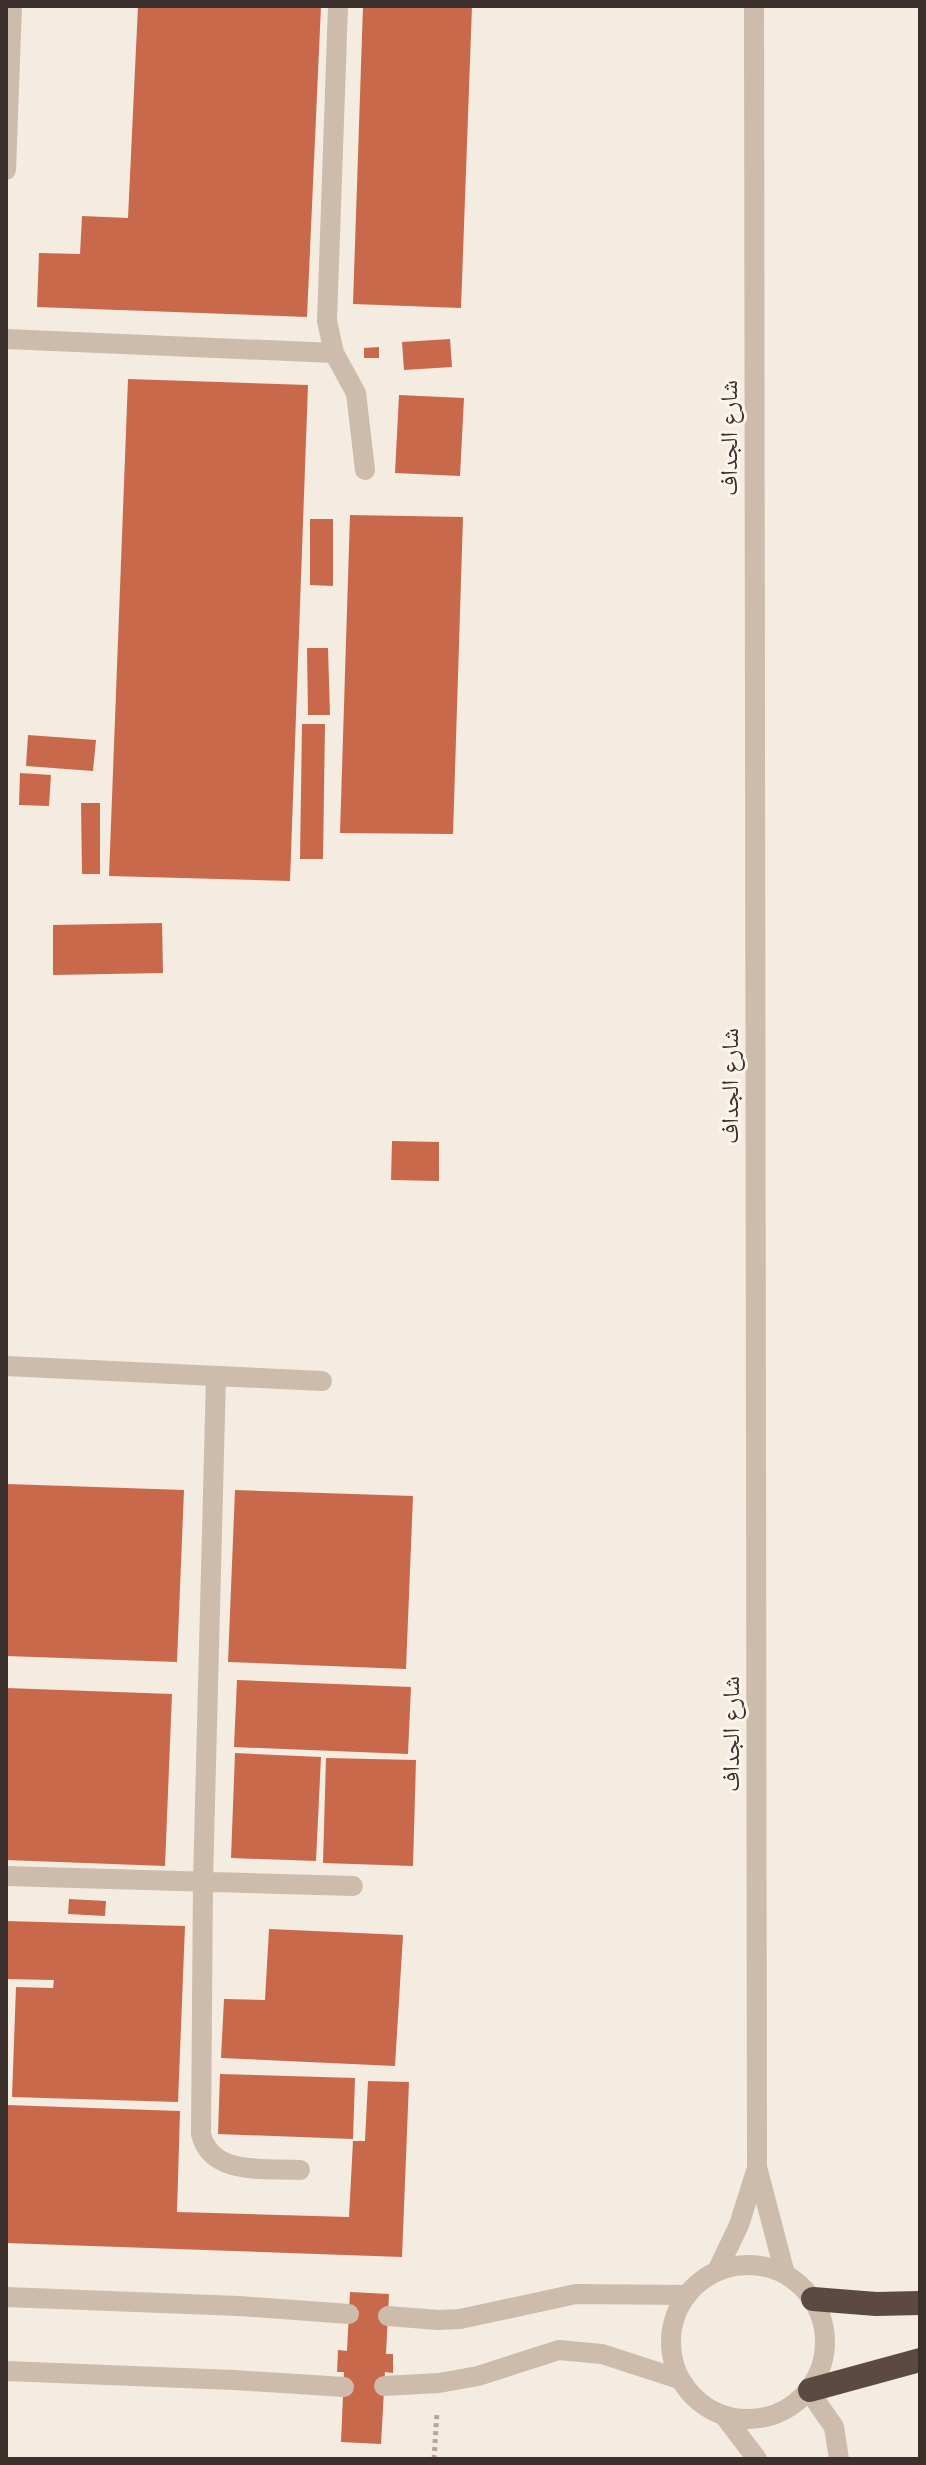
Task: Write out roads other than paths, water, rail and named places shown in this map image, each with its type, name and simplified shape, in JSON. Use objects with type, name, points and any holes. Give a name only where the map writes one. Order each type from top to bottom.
[{"type":"highway","points":[[813,2299],[876,2304],[920,2303]]},
{"type":"highway","points":[[809,2390],[920,2360]]},
{"type":"street","points":[[6,170],[12,6]]},
{"type":"street","points":[[338,6],[327,321],[334,353],[356,393],[365,470]]},
{"type":"street","name":"شارع الجداف","points":[[754,6],[757,2167],[785,2274]]},
{"type":"street","points":[[6,339],[334,353]]},
{"type":"street","points":[[6,1366],[322,1381]]},
{"type":"street","points":[[216,1376],[203,1881],[201,2134],[204,2147],[213,2158],[225,2165],[300,2170]]},
{"type":"street","points":[[6,1876],[353,1886]]},
{"type":"street","name":"شارع الجداف","points":[[679,2379],[672,2358],[671,2336],[676,2315],[687,2295],[717,2271],[739,2225],[757,2167]]},
{"type":"street","points":[[384,2386],[439,2383],[478,2376],[545,2354],[572,2350],[602,2354],[679,2379],[699,2402],[725,2417],[762,2419],[780,2414],[796,2404],[819,2373],[825,2355],[826,2336],[822,2317],[813,2299],[797,2281],[785,2274],[751,2265],[717,2271]]},
{"type":"street","points":[[388,2316],[460,2319],[576,2294],[687,2295]]},
{"type":"street","points":[[6,2297],[239,2306],[349,2314]]},
{"type":"street","points":[[6,2371],[344,2387]]},
{"type":"street","points":[[809,2390],[834,2427],[839,2459]]},
{"type":"street","points":[[725,2417],[757,2459]]}]
